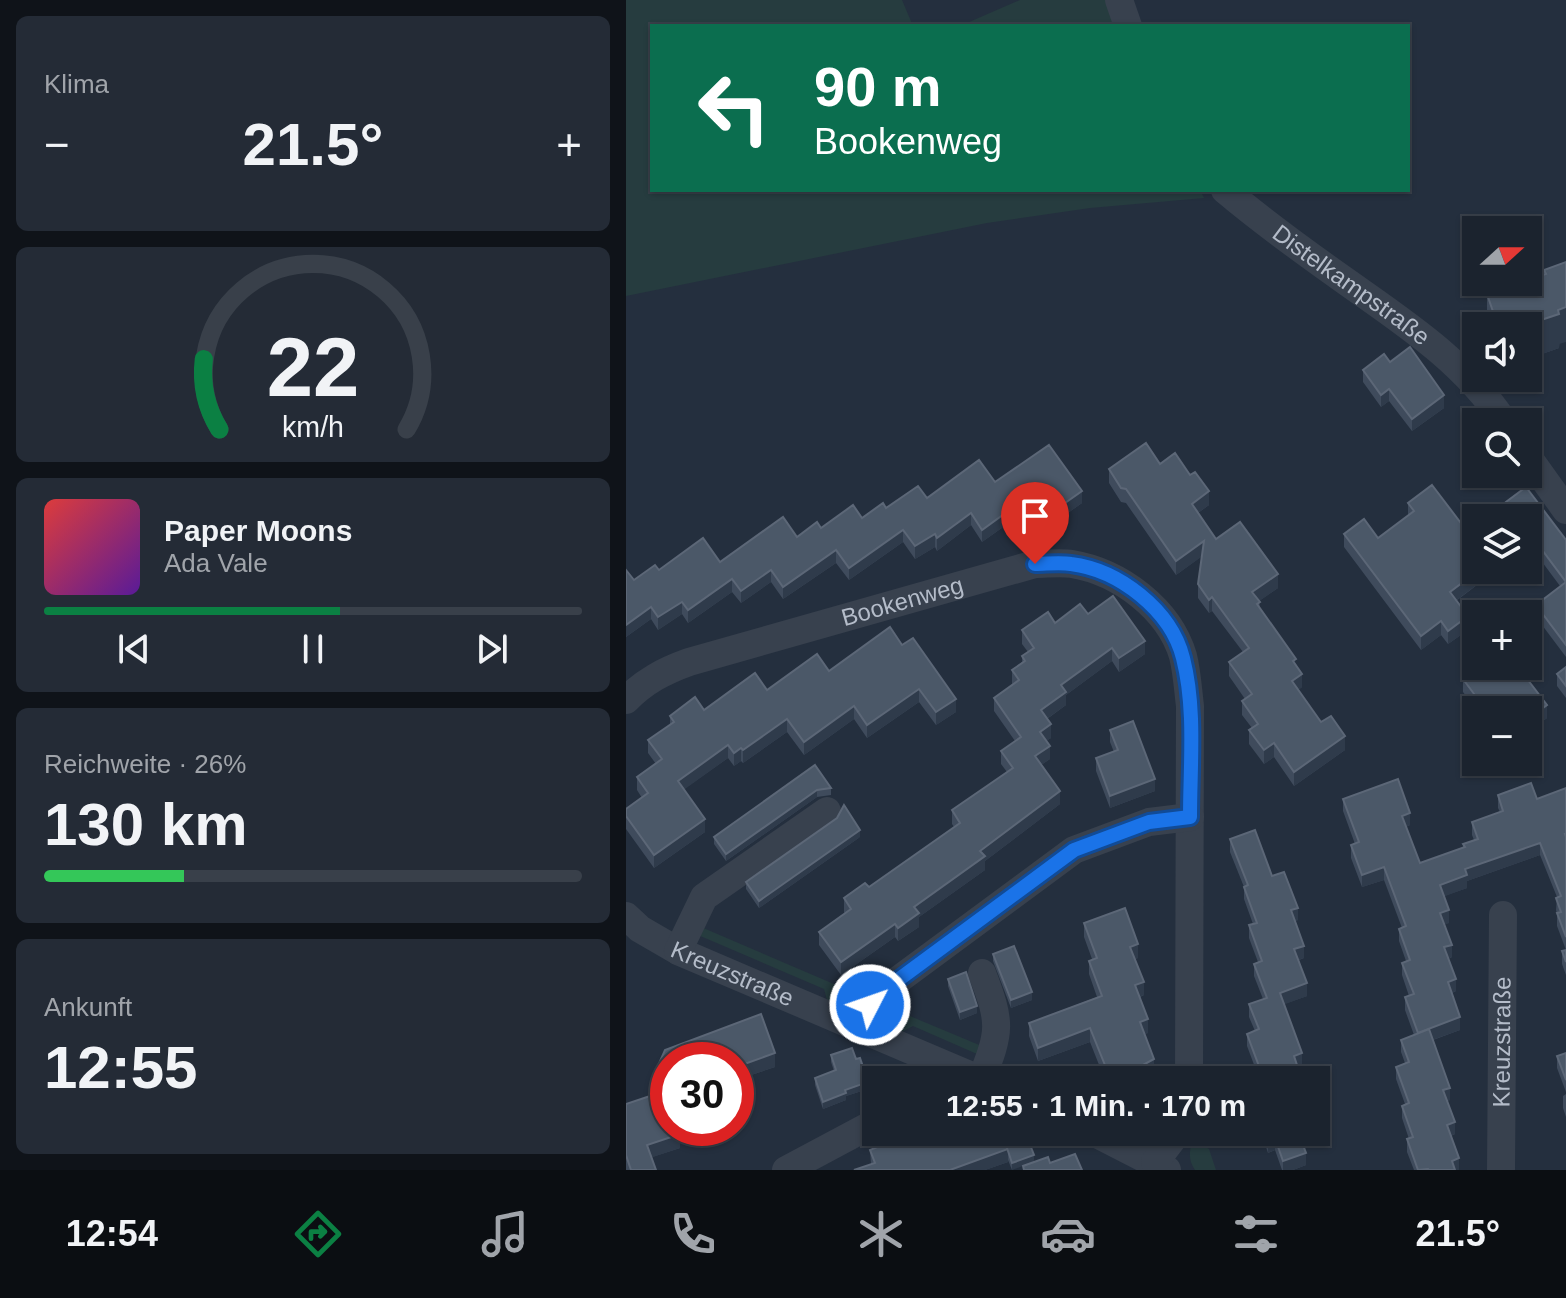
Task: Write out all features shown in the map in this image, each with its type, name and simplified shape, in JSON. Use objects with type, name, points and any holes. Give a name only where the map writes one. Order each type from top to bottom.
[{"type":"street","points":[[1119,0],[1127,24]]},
{"type":"street","name":"Distelkampstraße","points":[[1228,192],[1296,245],[1417,330],[1464,371],[1493,408]]},
{"type":"street","points":[[1542,477],[1566,510]]},
{"type":"street","name":"Bookenweg","points":[[626,700],[642,684],[663,671],[689,662],[1035,564],[1072,564],[1113,577],[1137,593],[1159,614],[1182,654],[1190,706],[1189,1066]]},
{"type":"street","points":[[678,951],[704,897],[827,811]]},
{"type":"street","points":[[860,1028],[875,997],[1074,850],[1149,822],[1190,817]]},
{"type":"street","name":"Kreuzstraße","points":[[1501,1170],[1503,915]]},
{"type":"street","name":"Kreuzstraße","points":[[626,916],[640,929],[678,951],[860,1028],[922,1066]]},
{"type":"street","points":[[982,973],[996,1010],[997,1028],[987,1066]]},
{"type":"street","points":[[786,1170],[862,1129]]},
{"type":"street","points":[[1121,1146],[1161,1166],[1171,1146]]},
{"type":"green space","points":[[626,0],[902,0],[912,24],[650,24],[650,192],[1201,192],[1204,198],[1090,208],[987,223],[626,296]]},
{"type":"green space","points":[[1020,0],[1108,0],[1115,24],[965,24]]},
{"type":"green space","points":[[701,927],[862,996],[856,1005],[847,1009],[827,1000],[824,989],[698,935]]},
{"type":"green space","points":[[886,1006],[984,1047],[977,1054],[913,1026],[902,1032],[887,1026]]},
{"type":"green space","points":[[1204,1146],[1209,1149],[1216,1170],[1195,1170],[1191,1163],[1191,1148]]},
{"type":"building","points":[[1566,262],[1566,307],[1558,310],[1559,314],[1542,320],[1542,312],[1493,312],[1488,296],[1542,296],[1544,270]]},
{"type":"building","points":[[1410,347],[1444,395],[1412,419],[1389,389],[1381,395],[1363,370],[1384,354],[1390,362]]},
{"type":"building","points":[[1146,443],[1160,464],[1175,453],[1190,475],[1195,472],[1209,491],[1192,504],[1216,539],[1240,522],[1278,574],[1252,592],[1260,602],[1257,604],[1296,659],[1293,661],[1302,674],[1292,681],[1321,722],[1331,716],[1345,736],[1294,772],[1274,743],[1264,750],[1249,730],[1258,724],[1242,701],[1252,694],[1229,662],[1249,648],[1212,597],[1209,600],[1198,584],[1204,541],[1176,561],[1109,469]]},
{"type":"building","points":[[1049,445],[1082,491],[1048,515],[1033,493],[982,530],[971,513],[937,538],[935,534],[915,546],[903,530],[849,568],[836,550],[783,587],[771,570],[741,591],[732,579],[688,610],[682,602],[658,617],[651,607],[626,625],[626,570],[634,580],[655,565],[659,570],[703,538],[720,562],[783,517],[797,537],[817,522],[821,528],[853,505],[862,518],[883,503],[886,508],[918,486],[927,498],[979,460],[995,482]]},
{"type":"building","points":[[1432,485],[1462,525],[1462,583],[1450,592],[1462,608],[1462,620],[1448,631],[1441,621],[1421,636],[1344,534],[1364,519],[1378,538],[1414,511],[1408,503]]},
{"type":"building","points":[[1527,488],[1539,504],[1508,504],[1506,502]]},
{"type":"building","points":[[1542,508],[1566,540],[1566,582],[1542,550]]},
{"type":"building","points":[[1566,582],[1566,645],[1542,613],[1542,600]]},
{"type":"building","points":[[1113,596],[1145,641],[1119,658],[1112,648],[1061,685],[1066,692],[1041,710],[1051,724],[1040,732],[1050,746],[1035,756],[1060,791],[980,851],[985,856],[914,907],[919,913],[898,928],[895,924],[841,962],[819,932],[851,909],[844,898],[865,883],[869,887],[960,823],[952,810],[1013,768],[1001,751],[1021,737],[994,698],[1019,680],[1012,670],[1025,661],[1022,656],[1034,648],[1022,630],[1048,612],[1055,623],[1080,604],[1088,614]]},
{"type":"building","points":[[890,627],[902,645],[913,638],[956,699],[936,712],[919,689],[867,725],[854,706],[804,742],[787,719],[743,750],[741,748],[734,753],[728,745],[678,781],[705,819],[654,855],[626,816],[626,809],[648,793],[637,777],[662,759],[648,740],[674,722],[670,716],[695,697],[704,710],[755,673],[767,690],[817,654],[829,671]]},
{"type":"building","points":[[1566,667],[1566,686],[1557,674]]},
{"type":"building","points":[[1464,680],[1528,680],[1540,696],[1476,696]]},
{"type":"building","points":[[1133,721],[1155,779],[1110,796],[1096,758],[1118,750],[1110,730]]},
{"type":"building","points":[[815,765],[831,788],[817,790],[726,854],[714,837]]},
{"type":"building","points":[[1398,779],[1410,813],[1402,816],[1420,863],[1465,847],[1463,844],[1478,839],[1472,822],[1503,811],[1498,795],[1531,783],[1537,799],[1566,788],[1566,937],[1557,913],[1561,912],[1556,898],[1561,896],[1540,843],[1465,869],[1467,875],[1440,885],[1449,910],[1440,913],[1452,945],[1444,947],[1456,979],[1448,982],[1460,1017],[1418,1033],[1405,997],[1414,994],[1402,963],[1410,960],[1399,929],[1406,926],[1384,867],[1362,875],[1351,845],[1359,842],[1343,799]]},
{"type":"building","points":[[844,805],[860,830],[759,901],[746,882],[837,818]]},
{"type":"building","points":[[1255,830],[1272,876],[1284,872],[1298,908],[1291,910],[1304,946],[1294,949],[1307,983],[1280,993],[1302,1053],[1294,1056],[1297,1066],[1259,1066],[1247,1034],[1259,1029],[1249,1004],[1267,998],[1254,964],[1262,961],[1249,925],[1257,923],[1244,887],[1248,885],[1230,839]]},
{"type":"building","points":[[1125,908],[1138,944],[1130,947],[1144,982],[1135,985],[1148,1019],[1140,1022],[1154,1059],[1143,1065],[1105,1066],[1090,1028],[1038,1048],[1029,1023],[1102,996],[1089,961],[1097,958],[1084,923]]},
{"type":"building","points":[[1014,946],[1032,992],[1011,1000],[993,954]]},
{"type":"building","points":[[966,972],[977,1006],[960,1012],[948,979]]},
{"type":"building","points":[[761,1014],[775,1053],[754,1061],[754,1042],[686,1042]]},
{"type":"building","points":[[1429,1029],[1450,1088],[1443,1090],[1455,1122],[1447,1125],[1459,1158],[1452,1161],[1455,1170],[1418,1170],[1407,1139],[1413,1137],[1402,1106],[1409,1103],[1396,1067],[1409,1062],[1401,1040]]},
{"type":"building","points":[[852,1048],[863,1066],[862,1084],[823,1102],[815,1078],[836,1070],[831,1055]]},
{"type":"building","points":[[1566,1053],[1566,1080],[1557,1056]]},
{"type":"building","points":[[650,1096],[650,1144],[647,1145],[656,1170],[631,1170],[626,1155],[626,1104]]},
{"type":"building","points":[[880,1146],[1007,1146],[1008,1149],[950,1170],[854,1170],[875,1163],[870,1150]]},
{"type":"building","points":[[1006,1146],[1030,1146],[1034,1155],[1012,1163]]},
{"type":"building","points":[[1278,1146],[1303,1146],[1306,1153],[1283,1161]]},
{"type":"building","points":[[1075,1154],[1082,1170],[1024,1170],[1023,1166],[1048,1157],[1050,1163]]},
{"type":"route","points":[[870,1005],[875,997],[1074,850],[1149,822],[1190,817],[1190,706],[1182,654],[1172,633],[1159,614],[1137,593],[1113,577],[1072,564],[1035,564]]}]
